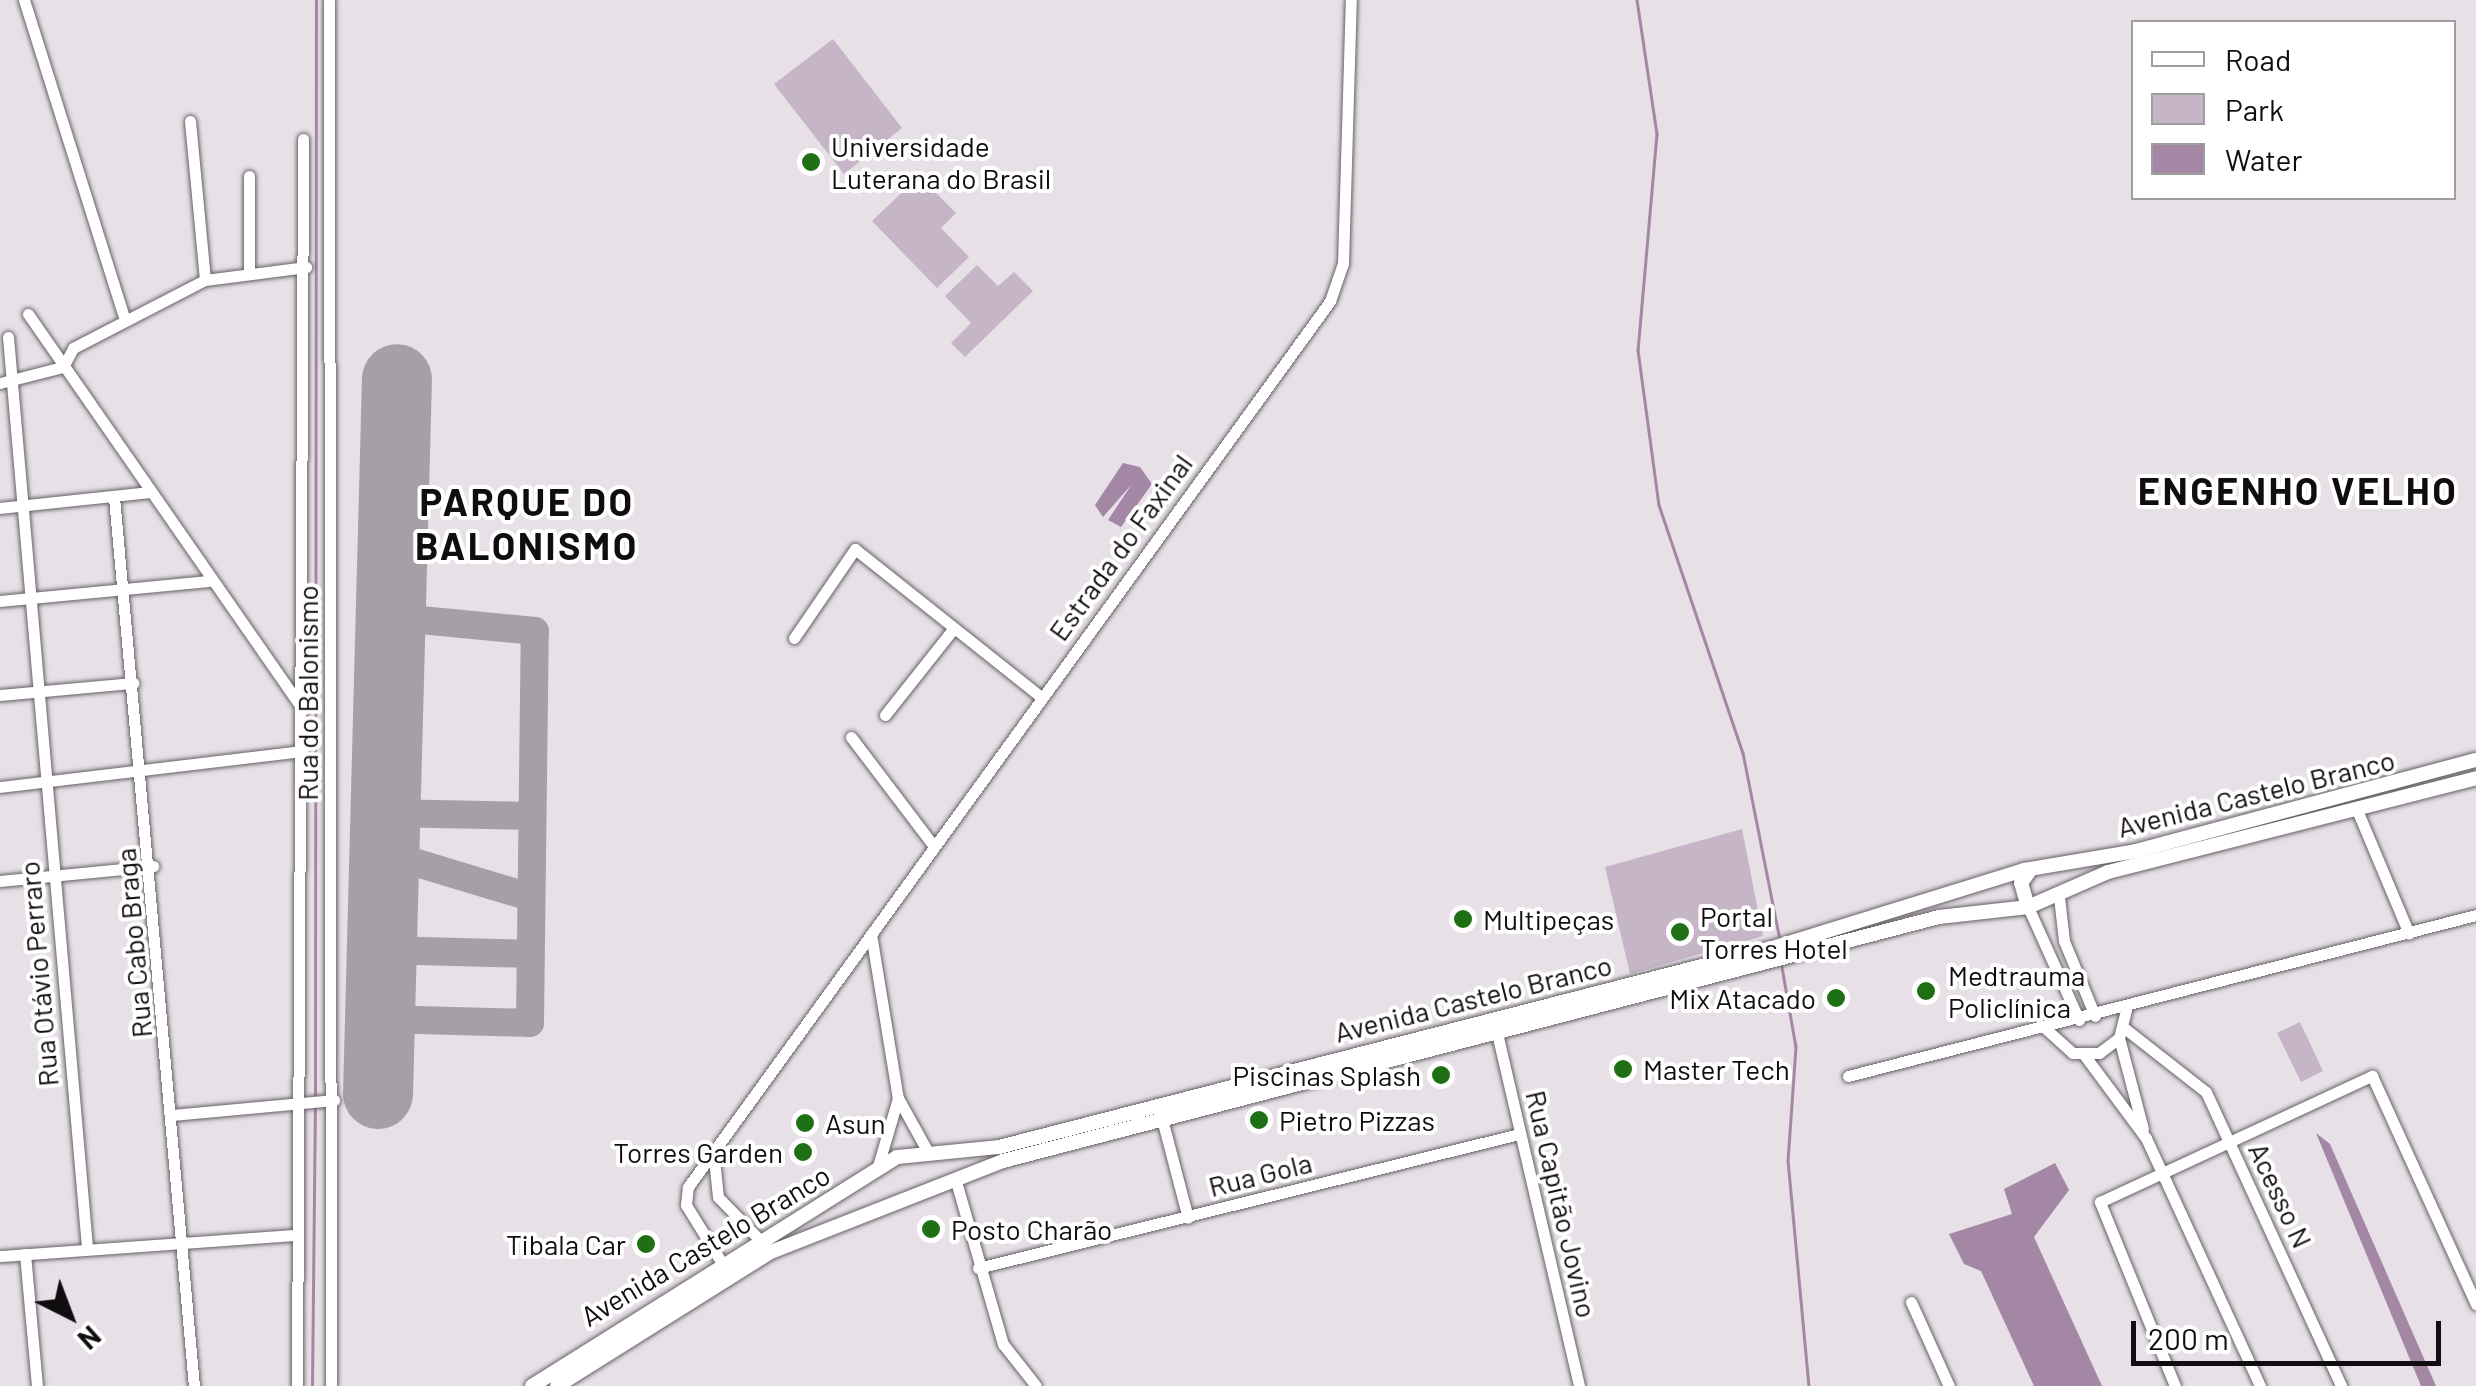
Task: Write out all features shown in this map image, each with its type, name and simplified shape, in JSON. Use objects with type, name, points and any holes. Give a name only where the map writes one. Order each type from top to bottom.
[{"type":"main road","name":"Avenida Castelo Branco","points":[[532,1386],[720,1260],[874,1169],[935,1154],[1018,1142],[1772,948],[2030,869],[2476,760]]},
{"type":"main road","name":"Avenida Castelo Branco","points":[[557,1386],[722,1278],[880,1205],[955,1178],[1162,1119],[1939,917],[2028,907],[2059,898],[2108,872],[2476,778]]},
{"type":"main road","points":[[2047,866],[2059,898]]},
{"type":"main road","points":[[2028,907],[2021,883],[2030,869]]},
{"type":"main road","points":[[935,1154],[955,1178]]},
{"type":"main road","points":[[930,1186],[935,1154]]},
{"type":"main road","points":[[874,1169],[865,1191],[880,1205]]},
{"type":"street","points":[[24,0],[126,320]]},
{"type":"street","name":"Rua do Balonismo","points":[[329,0],[331,1386]]},
{"type":"street","name":"Estrada do Faxinal","points":[[720,1260],[684,1200],[1339,282],[1351,0]]},
{"type":"street","points":[[190,121],[205,280]]},
{"type":"street","name":"Rua do Balonismo","points":[[297,1386],[295,1235],[302,1100],[306,267],[303,139]]},
{"type":"street","points":[[248,272],[249,176]]},
{"type":"street","points":[[5,382],[63,367],[73,348],[205,280],[306,267]]},
{"type":"street","points":[[28,314],[208,581],[303,710]]},
{"type":"street","name":"Rua Otávio Perraro","points":[[8,337],[5,382],[23,506],[87,1247]]},
{"type":"street","points":[[0,508],[149,492]]},
{"type":"street","name":"Rua Cabo Braga","points":[[114,497],[153,866],[194,1386]]},
{"type":"street","points":[[794,638],[855,549],[1042,698]]},
{"type":"street","points":[[0,601],[208,581]]},
{"type":"street","points":[[885,716],[954,628]]},
{"type":"street","points":[[0,694],[133,682]]},
{"type":"street","points":[[851,737],[934,845]]},
{"type":"street","points":[[0,786],[143,774],[303,751]]},
{"type":"street","points":[[2357,810],[2409,934]]},
{"type":"street","points":[[0,881],[153,866]]},
{"type":"street","points":[[2059,898],[2064,941],[2095,1016]]},
{"type":"street","points":[[2028,907],[2079,1020]]},
{"type":"street","points":[[1848,1076],[2476,916]]},
{"type":"street","points":[[871,934],[898,1098],[935,1154]]},
{"type":"street","points":[[2048,946],[2064,941]]},
{"type":"street","points":[[2126,1008],[2121,1032],[2146,1138]]},
{"type":"street","points":[[2046,1028],[2086,1056],[2146,1138],[2260,1386]]},
{"type":"street","points":[[2086,1056],[2121,1032]]},
{"type":"street","name":"Acesso N","points":[[2121,1032],[2206,1092],[2341,1386]]},
{"type":"street","name":"Rua Capitão Jovino","points":[[1496,1033],[1579,1386]]},
{"type":"street","points":[[2176,1386],[2100,1202],[2372,1076],[2476,1304]]},
{"type":"street","points":[[874,1169],[898,1098]]},
{"type":"street","points":[[172,1115],[329,1100]]},
{"type":"street","name":"Rua Gola","points":[[1162,1119],[1188,1218]]},
{"type":"street","name":"Rua Gola","points":[[978,1268],[1519,1134]]},
{"type":"street","points":[[714,1159],[726,1210],[758,1238]]},
{"type":"street","points":[[955,1178],[1003,1344],[1036,1386]]},
{"type":"street","points":[[0,1256],[182,1239],[295,1235]]},
{"type":"street","points":[[25,1254],[36,1386]]},
{"type":"street","points":[[1911,1302],[1949,1386]]},
{"type":"green space","points":[[833,39],[902,128],[844,174],[774,84]]},
{"type":"green space","points":[[919,176],[956,213],[941,228],[969,257],[937,288],[872,221]]},
{"type":"green space","points":[[977,265],[998,286],[1014,272],[1033,291],[965,357],[951,343],[971,323],[945,296]]},
{"type":"green space","points":[[1742,829],[1763,936],[1630,974],[1605,867]]},
{"type":"green space","points":[[2300,1022],[2323,1071],[2301,1082],[2277,1033]]},
{"type":"water","points":[[1123,463],[1140,467],[1152,484],[1121,527],[1108,520],[1132,484],[1103,517],[1095,505]]},
{"type":"water","points":[[2316,1133],[2330,1144],[2436,1386],[2421,1386]]},
{"type":"water","points":[[2055,1163],[2069,1190],[2034,1237],[2102,1386],[2034,1386],[1981,1271],[1964,1264],[1949,1234],[2012,1214],[2004,1189]]},
{"type":"waterway","points":[[315,1098],[316,0]]},
{"type":"waterway","points":[[1637,0],[1657,134],[1638,350],[1659,505],[1743,753],[1779,935]]},
{"type":"waterway","points":[[1782,967],[1796,1047],[1788,1160],[1809,1386]]},
{"type":"waterway","points":[[312,1386],[315,1106]]},
{"type":"taxiway","points":[[380,1019],[530,1023],[535,631],[390,617]]},
{"type":"taxiway","points":[[385,813],[530,816]]},
{"type":"taxiway","points":[[384,853],[530,897]]},
{"type":"taxiway","points":[[381,950],[530,954]]},
{"type":"runway","points":[[378,1094],[397,379]]},
{"type":"place","name":"Universidade Luterana do Brasil","points":[[811,162]]},
{"type":"place","name":"Multipeças","points":[[1463,919]]},
{"type":"place","name":"Portal Torres Hotel","points":[[1680,932]]},
{"type":"place","name":"Medtrauma Policlínica","points":[[1926,991]]},
{"type":"place","name":"Mix Atacado","points":[[1836,998]]},
{"type":"place","name":"Master Tech","points":[[1623,1069]]},
{"type":"place","name":"Piscinas Splash","points":[[1441,1075]]},
{"type":"place","name":"Pietro Pizzas","points":[[1259,1120]]},
{"type":"place","name":"Asun","points":[[805,1123]]},
{"type":"place","name":"Torres Garden","points":[[803,1152]]},
{"type":"place","name":"Posto Charão","points":[[931,1229]]},
{"type":"place","name":"Tibala Car","points":[[646,1244]]},
{"type":"district","name":"ENGENHO VELHO","points":[[2298,491]]},
{"type":"district","name":"PARQUE DO BALONISMO","points":[[527,524]]}]
